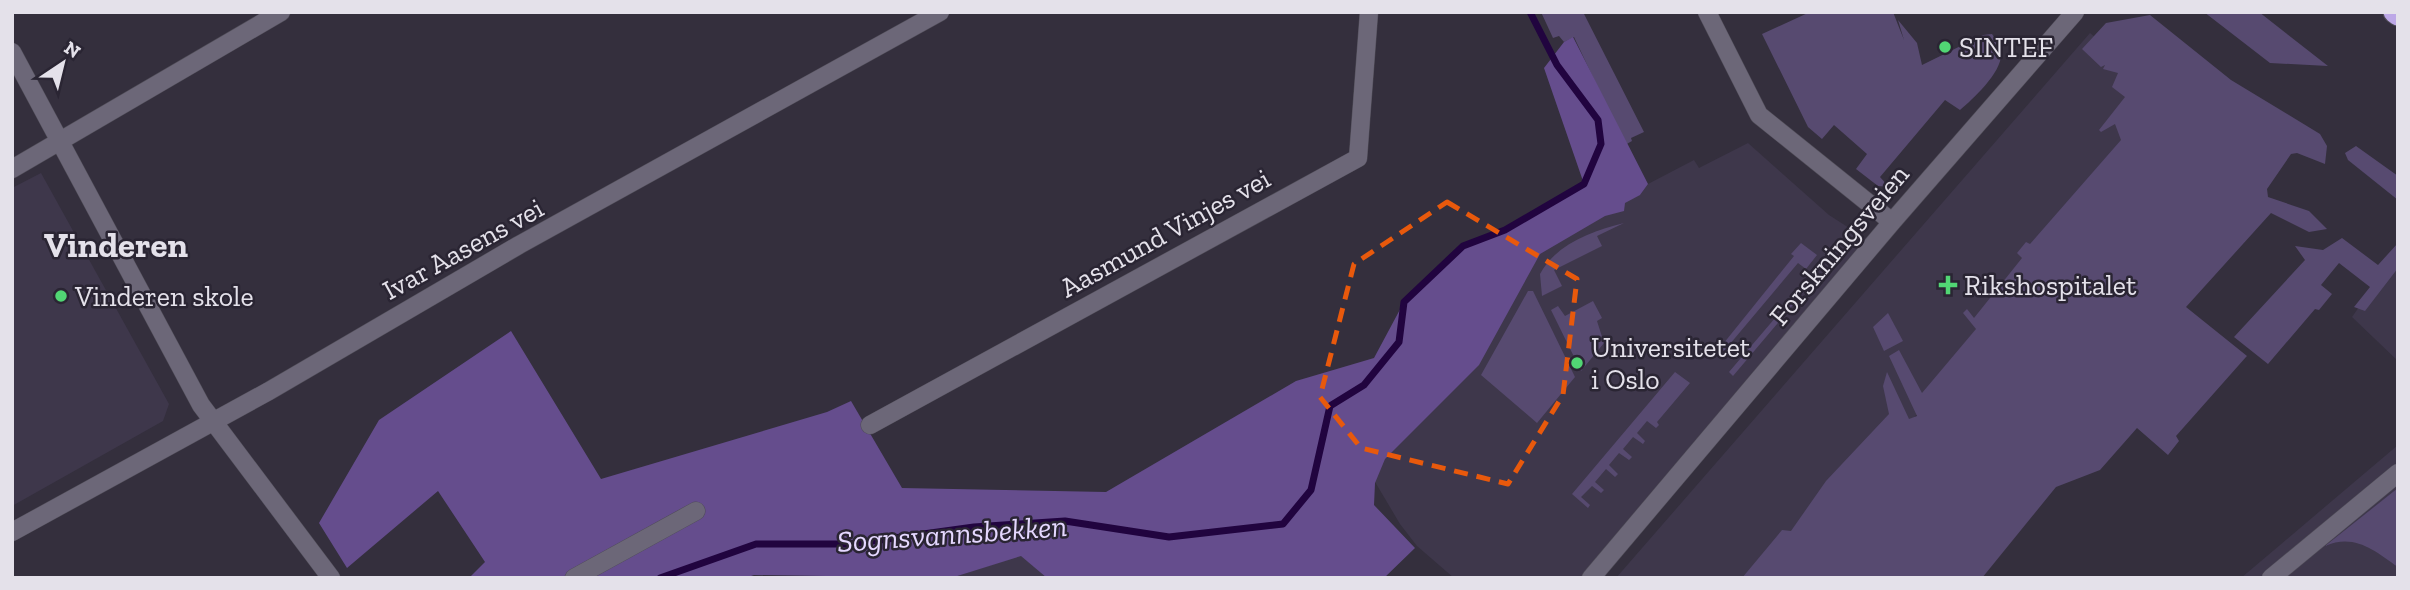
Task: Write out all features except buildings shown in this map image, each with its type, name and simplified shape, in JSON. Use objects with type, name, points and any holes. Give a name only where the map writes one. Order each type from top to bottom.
[{"type":"street","points":[[12,169],[281,12]]},
{"type":"street","name":"Ivar Aasens vei","points":[[12,532],[214,421],[519,245],[940,12]]},
{"type":"street","name":"Aasmund Vinjes vei","points":[[870,425],[1358,158],[1369,12]]},
{"type":"street","points":[[1707,12],[1759,115],[1892,222]]},
{"type":"street","name":"Forskningsveien","points":[[1591,578],[1892,222],[2075,12]]},
{"type":"street","points":[[12,52],[201,405],[331,578]]},
{"type":"street","points":[[2271,578],[2398,473]]},
{"type":"street","points":[[574,578],[696,511]]},
{"type":"highlighted area","points":[[1447,202],[1577,279],[1563,395],[1508,484],[1361,448],[1320,397],[1354,264]]},
{"type":"shaded area","points":[[1541,12],[1583,12],[1644,132],[1631,138],[1632,141],[1625,145],[1574,37],[1564,42],[1559,36],[1553,38]]},
{"type":"shaded area","points":[[1810,12],[1893,12],[1904,40],[1898,20],[1917,43],[1922,65],[1983,35],[1992,34],[2000,50],[2000,62],[1985,85],[1960,110],[1945,100],[1880,177],[1889,187],[1878,186],[1856,169],[1867,154],[1834,125],[1822,139],[1808,127],[1762,34]]},
{"type":"shaded area","points":[[2204,12],[2259,12],[2328,66],[2270,63]]},
{"type":"shaded area","points":[[2150,15],[2231,80],[2320,134],[2327,146],[2325,164],[2297,153],[2291,154],[2267,189],[2268,197],[2309,211],[2327,229],[2309,232],[2271,213],[2186,307],[2247,356],[2176,436],[2179,441],[2168,455],[2137,428],[2100,470],[2056,487],[1982,578],[1742,578],[1782,530],[1791,531],[1826,481],[1889,414],[1883,386],[1887,372],[1909,419],[1917,416],[1889,356],[1899,350],[1922,393],[1976,329],[1963,313],[1967,309],[1974,318],[2022,258],[2017,253],[2026,242],[2030,244],[2121,140],[2115,124],[2101,132],[2099,130],[2125,97],[2112,87],[2118,73],[2103,69],[2105,65],[2101,67],[2082,49],[2106,23]]},
{"type":"shaded area","name":"Rikshospitalet","points":[[2090,33],[2131,66],[2140,151],[1778,578],[1616,578]]},
{"type":"shaded area","points":[[1573,37],[1648,184],[1640,195],[1625,203],[1624,211],[1605,216],[1540,254],[1479,365],[1385,459],[1375,483],[1374,505],[1415,548],[1384,578],[1047,578],[1021,556],[951,578],[754,575],[745,578],[469,578],[485,562],[438,491],[347,568],[319,523],[379,420],[511,331],[601,479],[827,412],[851,401],[902,488],[1106,492],[1296,381],[1374,358],[1404,302],[1463,246],[1505,230],[1584,184],[1544,68],[1564,42]]},
{"type":"shaded area","name":"Universitetet i Oslo","points":[[1748,143],[1829,215],[1874,244],[1598,578],[1454,578],[1417,546],[1400,524],[1330,406],[1399,342],[1404,302],[1463,246],[1505,230],[1615,166],[1640,195],[1648,184],[1694,160],[1699,168]]},
{"type":"shaded area","points":[[2356,146],[2398,176],[2398,200],[2348,160],[2345,153]]},
{"type":"shaded area","name":"Vinderen skole","points":[[41,173],[169,404],[163,421],[12,506],[12,188]]},
{"type":"shaded area","points":[[1624,223],[1597,236],[1602,246],[1554,270],[1562,286],[1542,296],[1540,274],[1555,254],[1576,240]]},
{"type":"shaded area","points":[[2342,238],[2378,265],[2398,243],[2398,268],[2365,311],[2354,307],[2370,287],[2339,263],[2321,285],[2332,294],[2319,310],[2315,309],[2268,364],[2234,337],[2305,260],[2295,246],[2323,250]]},
{"type":"shaded area","points":[[1801,243],[1817,255],[1806,269],[1798,263],[1719,357],[1715,354],[1794,256],[1791,254]]},
{"type":"shaded area","points":[[2398,251],[2398,361],[2352,317]]},
{"type":"shaded area","points":[[1811,276],[1815,279],[1733,376],[1729,372]]},
{"type":"shaded area","points":[[1528,291],[1533,291],[1575,377],[1537,423],[1481,375]]},
{"type":"shaded area","points":[[1593,301],[1602,318],[1597,321],[1604,343],[1581,371],[1551,310],[1558,306],[1565,316]]},
{"type":"shaded area","points":[[1888,313],[1903,341],[1884,351],[1873,327]]},
{"type":"shaded area","points":[[1675,372],[1690,383],[1657,422],[1659,425],[1656,428],[1647,421],[1637,433],[1645,441],[1643,444],[1633,437],[1623,449],[1632,457],[1629,460],[1619,453],[1609,465],[1618,474],[1615,477],[1606,469],[1595,482],[1604,490],[1601,493],[1592,486],[1581,497],[1590,505],[1588,508],[1572,494]]},
{"type":"shaded area","points":[[2398,445],[2398,578],[2241,578]]},
{"type":"shaded area","points":[[2398,488],[2398,567],[2372,549],[2355,542],[2335,542],[2325,546]]},
{"type":"shaded area","points":[[1021,555],[1047,578],[951,578]]},
{"type":"waterway","name":"Sognsvannsbekken","points":[[660,578],[756,544],[851,544],[974,527],[1065,521],[1169,537],[1283,524],[1311,490],[1330,406],[1364,385],[1399,342],[1404,302],[1463,246],[1505,230],[1584,184],[1601,144],[1598,120],[1557,65],[1530,12]]},
{"type":"place","name":"SINTEF","points":[[1945,47]]},
{"type":"place","name":"Rikshospitalet","points":[[1948,285]]},
{"type":"place","name":"Vinderen skole","points":[[61,296]]},
{"type":"place","name":"Universitetet i Oslo","points":[[1577,363]]},
{"type":"district","name":"Vinderen","points":[[116,245]]}]
